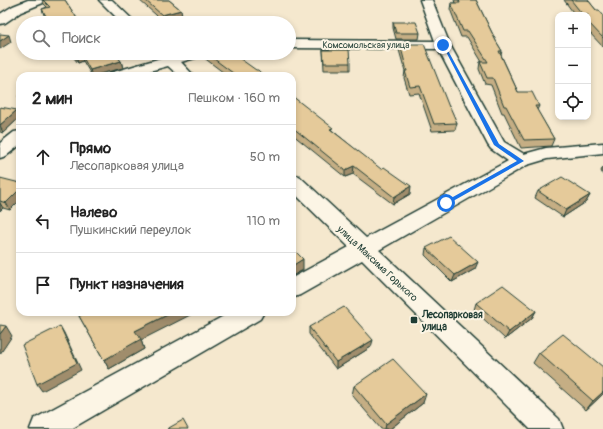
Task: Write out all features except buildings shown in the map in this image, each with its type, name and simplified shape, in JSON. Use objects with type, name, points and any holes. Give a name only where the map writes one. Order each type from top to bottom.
[{"type":"street","points":[[0,20],[17,9],[39,0]]},
{"type":"street","points":[[105,0],[122,16]]},
{"type":"street","points":[[426,0],[443,45],[497,145],[521,161]]},
{"type":"street","name":"Комсомольская улица","points":[[296,44],[443,45]]},
{"type":"street","points":[[125,72],[157,60]]},
{"type":"street","points":[[171,60],[183,72]]},
{"type":"street","points":[[0,152],[16,139]]},
{"type":"street","points":[[296,287],[521,161],[546,154],[603,148]]},
{"type":"street","name":"улица Максима Горького","points":[[296,184],[431,313],[549,429]]},
{"type":"street","points":[[44,429],[245,316]]},
{"type":"place","name":"Лесопарковая улица","points":[[414,320]]},
{"type":"route","points":[[443,45],[497,145],[521,161],[446,203]]}]
